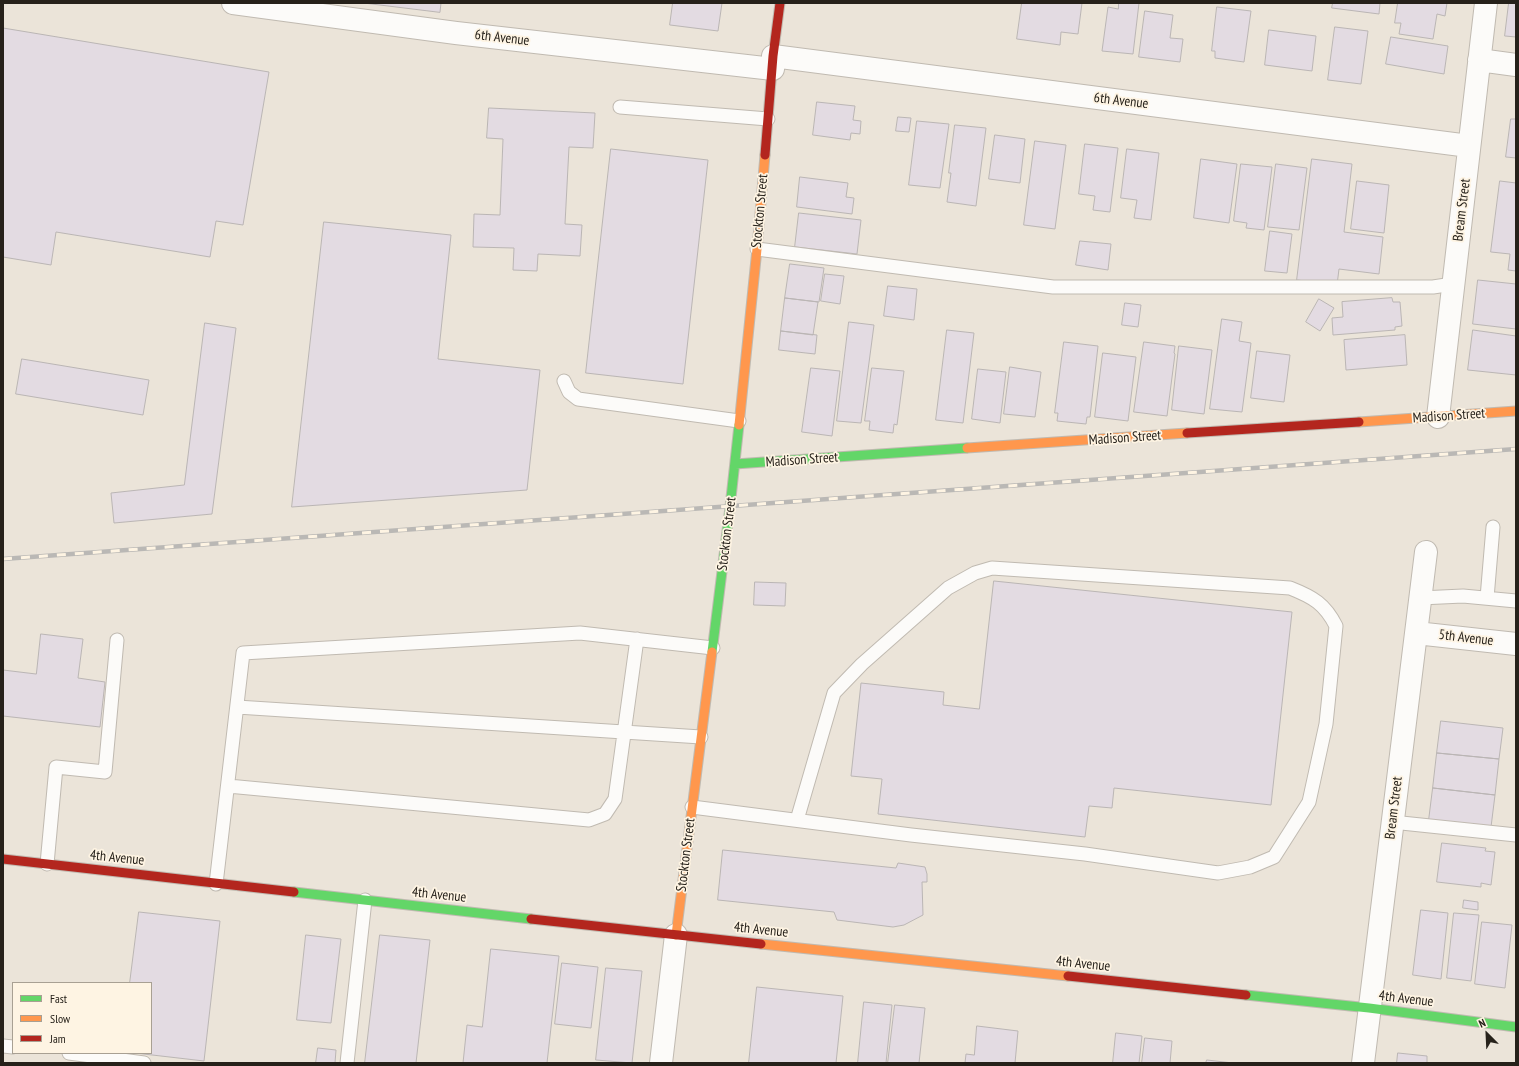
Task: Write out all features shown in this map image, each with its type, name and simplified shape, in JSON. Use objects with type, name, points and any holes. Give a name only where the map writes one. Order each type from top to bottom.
[{"type":"street","name":"6th Avenue","points":[[232,3],[456,32],[773,62],[1469,146]]},
{"type":"street","name":"Stockton Street","points":[[661,1063],[739,421],[773,62],[780,3]]},
{"type":"street","name":"Bream Street","points":[[1438,417],[1486,3]]},
{"type":"street","points":[[1479,60],[1516,65]]},
{"type":"street","name":"Madison Street","points":[[734,464],[1516,411]]},
{"type":"street","name":"Bream Street","points":[[1363,1063],[1426,552]]},
{"type":"street","name":"5th Avenue","points":[[1416,633],[1516,644]]},
{"type":"street","name":"4th Avenue","points":[[3,860],[676,935],[1369,1008],[1516,1027]]},
{"type":"lane","points":[[620,107],[768,119]]},
{"type":"lane","points":[[756,249],[1053,287],[1433,286],[1454,284]]},
{"type":"lane","points":[[564,381],[569,392],[578,399],[739,421]]},
{"type":"lane","points":[[1487,598],[1493,527]]},
{"type":"lane","points":[[692,807],[797,820],[1085,854],[1218,873],[1250,867],[1274,857],[1309,802],[1326,724],[1336,626],[1329,612],[1308,595],[1290,588],[992,568],[975,573],[948,588],[862,664],[834,693],[797,820]]},
{"type":"lane","points":[[1420,598],[1463,596],[1516,601]]},
{"type":"lane","points":[[216,884],[243,653],[580,633],[712,648]]},
{"type":"lane","points":[[228,786],[589,820],[606,814],[614,799],[637,639]]},
{"type":"lane","points":[[47,864],[56,767],[105,772],[117,640]]},
{"type":"lane","points":[[237,707],[701,737]]},
{"type":"lane","points":[[1392,822],[1516,835]]},
{"type":"lane","points":[[346,1063],[365,900]]},
{"type":"lane","points":[[76,1054],[144,1063]]},
{"type":"building","points":[[364,3],[441,3],[440,12]]},
{"type":"building","points":[[673,3],[722,3],[718,31],[670,25]]},
{"type":"building","points":[[1022,3],[1082,3],[1078,34],[1061,32],[1060,45],[1017,39]]},
{"type":"building","points":[[1119,3],[1139,3],[1133,54],[1102,51],[1108,7],[1118,9]]},
{"type":"building","points":[[1333,3],[1380,3],[1379,14],[1332,8]]},
{"type":"building","points":[[1398,3],[1447,3],[1445,16],[1437,14],[1433,39],[1399,34],[1401,23],[1395,23]]},
{"type":"building","points":[[1509,3],[1516,3],[1516,37],[1505,36]]},
{"type":"building","points":[[1217,7],[1251,11],[1244,62],[1215,58],[1215,51],[1212,51]]},
{"type":"building","points":[[1145,11],[1173,15],[1170,38],[1183,39],[1180,62],[1139,57]]},
{"type":"building","points":[[1335,27],[1368,31],[1361,84],[1328,80]]},
{"type":"building","points":[[3,28],[269,72],[243,225],[216,221],[210,257],[56,232],[51,265],[3,257]]},
{"type":"building","points":[[1269,30],[1316,36],[1312,71],[1265,65]]},
{"type":"building","points":[[1391,37],[1448,46],[1444,74],[1386,64]]},
{"type":"building","points":[[817,102],[855,106],[853,120],[861,121],[860,134],[851,133],[850,140],[813,135]]},
{"type":"building","points":[[489,108],[595,113],[593,148],[569,147],[565,224],[582,225],[580,256],[538,254],[537,271],[513,270],[514,248],[473,247],[474,214],[500,215],[503,139],[487,138]]},
{"type":"building","points":[[898,117],[911,118],[909,132],[896,131]]},
{"type":"building","points":[[1511,119],[1516,119],[1516,158],[1506,157]]},
{"type":"building","points":[[917,121],[949,124],[940,188],[909,185]]},
{"type":"building","points":[[955,125],[986,128],[976,206],[947,202]]},
{"type":"building","points":[[995,135],[1025,139],[1020,183],[989,179]]},
{"type":"building","points":[[1035,141],[1066,145],[1055,229],[1024,225]]},
{"type":"building","points":[[1085,144],[1118,148],[1110,212],[1093,210],[1095,196],[1079,194]]},
{"type":"building","points":[[611,149],[708,160],[683,384],[586,373]]},
{"type":"building","points":[[1127,149],[1159,153],[1151,220],[1134,218],[1137,200],[1121,198]]},
{"type":"building","points":[[1201,159],[1237,164],[1229,223],[1194,218]]},
{"type":"building","points":[[1312,159],[1352,164],[1344,232],[1383,237],[1379,274],[1339,269],[1337,285],[1297,280]]},
{"type":"building","points":[[1241,164],[1272,167],[1264,230],[1246,228],[1247,223],[1234,221]]},
{"type":"building","points":[[1276,164],[1307,168],[1299,230],[1268,227]]},
{"type":"building","points":[[800,177],[848,183],[846,197],[854,198],[852,214],[797,207]]},
{"type":"building","points":[[1357,181],[1389,185],[1384,233],[1351,229]]},
{"type":"building","points":[[1500,181],[1516,183],[1516,271],[1508,270],[1510,254],[1491,252]]},
{"type":"building","points":[[799,213],[861,220],[857,254],[795,247]]},
{"type":"building","points":[[324,222],[451,235],[438,359],[540,370],[527,490],[292,507]]},
{"type":"building","points":[[1270,231],[1292,234],[1287,273],[1265,271]]},
{"type":"building","points":[[1080,241],[1111,244],[1108,270],[1076,265]]},
{"type":"building","points":[[790,264],[824,268],[819,302],[785,298]]},
{"type":"building","points":[[825,274],[844,276],[840,304],[821,301]]},
{"type":"building","points":[[1478,280],[1516,284],[1516,329],[1473,324]]},
{"type":"building","points":[[888,286],[917,289],[914,320],[884,316]]},
{"type":"building","points":[[785,298],[818,302],[813,335],[781,331]]},
{"type":"building","points":[[1392,298],[1393,302],[1400,302],[1402,326],[1395,327],[1395,330],[1333,335],[1332,318],[1343,317],[1342,302]]},
{"type":"building","points":[[1319,299],[1334,308],[1320,331],[1306,322]]},
{"type":"building","points":[[1125,303],[1141,305],[1138,327],[1122,325]]},
{"type":"building","points":[[1222,319],[1242,322],[1239,341],[1251,343],[1242,412],[1210,409]]},
{"type":"building","points":[[849,322],[874,325],[861,423],[837,421]]},
{"type":"building","points":[[205,323],[236,328],[212,514],[114,523],[111,493],[184,485]]},
{"type":"building","points":[[947,330],[974,333],[963,423],[936,420]]},
{"type":"building","points":[[1473,330],[1516,336],[1516,375],[1468,370]]},
{"type":"building","points":[[781,331],[817,335],[815,354],[779,350]]},
{"type":"building","points":[[1405,335],[1407,365],[1346,370],[1344,340]]},
{"type":"building","points":[[1064,342],[1098,346],[1090,417],[1087,417],[1086,424],[1057,421],[1058,413],[1055,413]]},
{"type":"building","points":[[1144,342],[1175,346],[1167,416],[1134,412]]},
{"type":"building","points":[[1179,346],[1212,350],[1204,414],[1172,410]]},
{"type":"building","points":[[1257,351],[1290,355],[1284,402],[1251,398]]},
{"type":"building","points":[[1103,353],[1136,357],[1128,421],[1095,417]]},
{"type":"building","points":[[22,359],[149,380],[143,415],[16,394]]},
{"type":"building","points":[[1010,367],[1041,372],[1035,417],[1004,414]]},
{"type":"building","points":[[811,368],[840,371],[832,436],[802,432]]},
{"type":"building","points":[[872,368],[904,371],[897,425],[894,424],[893,433],[869,430],[870,421],[865,421]]},
{"type":"building","points":[[978,369],[1006,372],[1000,423],[972,419]]},
{"type":"building","points":[[994,581],[1292,612],[1271,805],[1114,788],[1112,808],[1089,806],[1085,837],[878,814],[882,779],[851,776],[861,683],[944,692],[943,705],[979,709]]},
{"type":"building","points":[[755,582],[786,583],[785,606],[754,605]]},
{"type":"building","points":[[41,634],[83,639],[78,678],[105,682],[100,727],[3,716],[3,670],[36,674]]},
{"type":"building","points":[[1441,721],[1503,728],[1499,759],[1437,753]]},
{"type":"building","points":[[1437,753],[1499,759],[1495,795],[1433,788]]},
{"type":"building","points":[[1433,788],[1495,795],[1491,827],[1429,820]]},
{"type":"building","points":[[1442,843],[1486,848],[1485,851],[1495,852],[1491,885],[1481,883],[1481,887],[1437,882]]},
{"type":"building","points":[[723,850],[896,868],[898,863],[925,867],[927,882],[922,882],[923,915],[904,925],[893,927],[837,920],[834,912],[718,900]]},
{"type":"building","points":[[1464,900],[1478,902],[1478,910],[1463,908]]},
{"type":"building","points":[[1421,910],[1448,913],[1441,979],[1413,975]]},
{"type":"building","points":[[139,912],[220,921],[204,1061],[144,1054],[152,1054],[152,982],[130,982]]},
{"type":"building","points":[[1454,913],[1479,915],[1471,981],[1447,978]]},
{"type":"building","points":[[1482,922],[1512,925],[1505,988],[1475,984]]},
{"type":"building","points":[[306,935],[341,939],[331,1023],[297,1020]]},
{"type":"building","points":[[380,935],[430,940],[416,1063],[365,1063]]},
{"type":"building","points":[[491,949],[559,956],[547,1063],[463,1063],[467,1025],[482,1027]]},
{"type":"building","points":[[562,963],[598,967],[591,1028],[555,1024]]},
{"type":"building","points":[[606,968],[642,971],[632,1063],[596,1060]]},
{"type":"building","points":[[757,987],[843,996],[836,1063],[749,1063]]},
{"type":"building","points":[[864,1002],[892,1005],[886,1063],[858,1063]]},
{"type":"building","points":[[895,1005],[925,1008],[919,1063],[888,1063]]},
{"type":"building","points":[[977,1026],[1018,1031],[1015,1063],[965,1063],[966,1054],[974,1055]]},
{"type":"building","points":[[1116,1033],[1142,1036],[1139,1063],[1113,1063]]},
{"type":"building","points":[[1145,1038],[1172,1041],[1170,1063],[1142,1063]]},
{"type":"building","points":[[318,1048],[336,1050],[335,1063],[316,1063]]},
{"type":"building","points":[[1398,1053],[1427,1056],[1427,1063],[1397,1063]]},
{"type":"building","points":[[1207,1060],[1233,1063],[1206,1063]]},
{"type":"railway","points":[[3,559],[1516,449]]},
{"type":"traffic: fast","points":[[712,652],[739,425]]},
{"type":"traffic: fast","points":[[735,464],[967,448]]},
{"type":"traffic: fast","points":[[294,892],[531,919]]},
{"type":"traffic: fast","points":[[1246,995],[1369,1008],[1516,1027]]},
{"type":"traffic: slow","points":[[739,425],[765,155]]},
{"type":"traffic: slow","points":[[1359,422],[1516,411]]},
{"type":"traffic: slow","points":[[967,448],[1187,433]]},
{"type":"traffic: slow","points":[[676,935],[712,652]]},
{"type":"traffic: slow","points":[[761,944],[1068,976]]},
{"type":"traffic: jam","points":[[765,155],[773,56],[780,3]]},
{"type":"traffic: jam","points":[[1187,433],[1359,422]]},
{"type":"traffic: jam","points":[[3,859],[294,892]]},
{"type":"traffic: jam","points":[[531,919],[761,944]]},
{"type":"traffic: jam","points":[[1068,976],[1246,995]]}]
